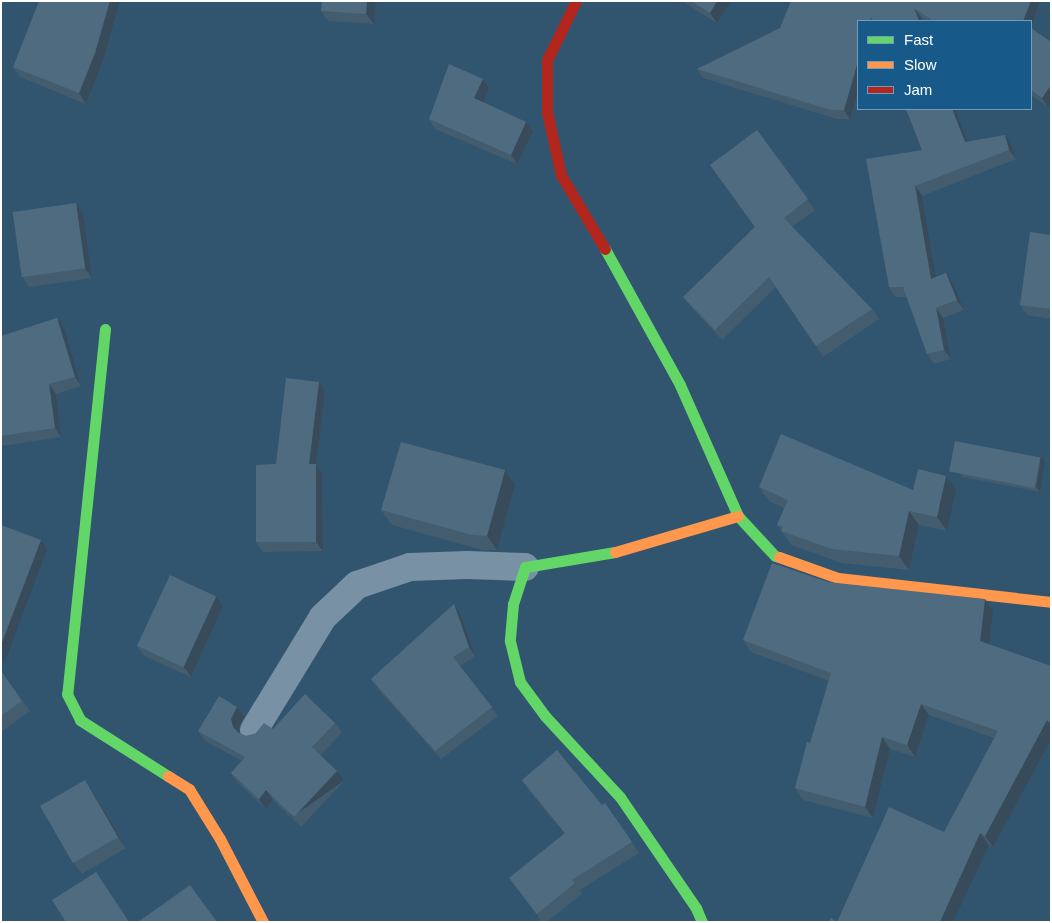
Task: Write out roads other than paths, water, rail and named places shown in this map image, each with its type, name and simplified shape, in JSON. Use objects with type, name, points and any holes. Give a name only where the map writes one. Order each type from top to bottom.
[{"type":"street","points":[[576,1],[547,60],[547,112],[561,175],[603,245],[680,385],[738,516],[775,556],[838,578],[1051,602]]},
{"type":"street","points":[[105,329],[67,694],[80,720],[189,789],[220,839],[263,922]]},
{"type":"street","points":[[254,730],[323,616],[357,585],[410,567],[467,565],[525,567],[624,550],[738,516]]},
{"type":"street","points":[[525,567],[514,604],[510,641],[520,682],[545,716],[620,797],[696,908],[702,922]]}]
